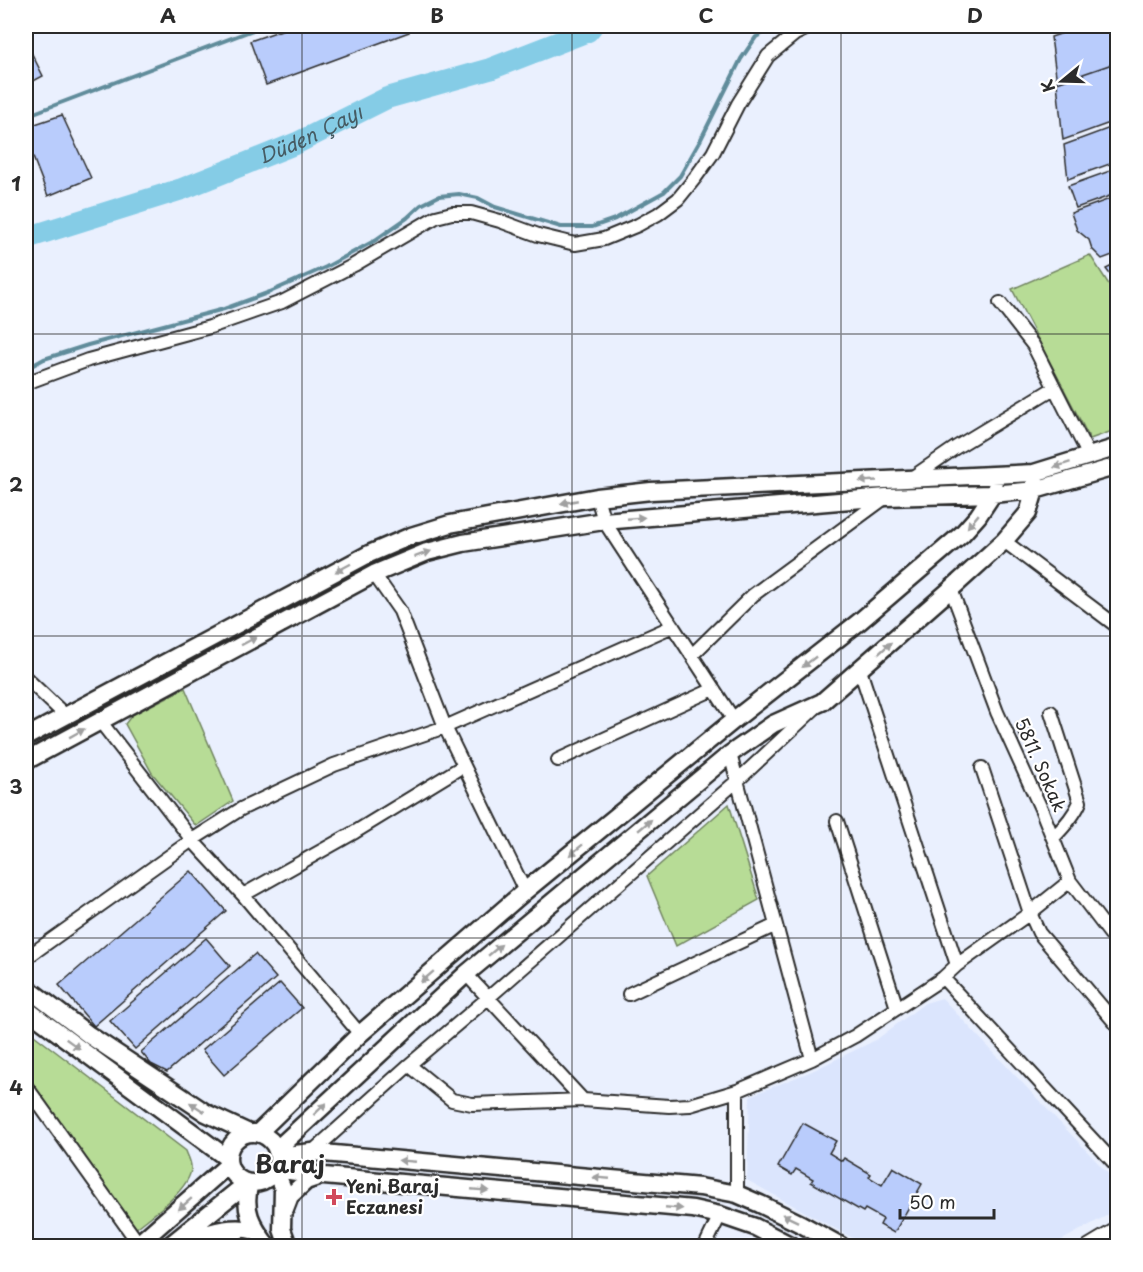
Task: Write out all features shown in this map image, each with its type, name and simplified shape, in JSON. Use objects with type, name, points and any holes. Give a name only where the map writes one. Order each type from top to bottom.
[{"type":"street","points":[[26,383],[88,360],[210,327],[282,302],[354,265],[436,217],[452,213],[471,213],[538,235],[575,244],[604,239],[638,225],[678,199],[713,153],[738,104],[768,57],[795,34],[812,26]]},
{"type":"street","points":[[1000,303],[1033,345],[1089,456]]},
{"type":"street","points":[[909,479],[955,448],[1054,388]]},
{"type":"street","points":[[26,737],[369,554],[411,536],[450,524],[597,497],[651,491],[1008,475],[1035,482],[1089,456],[1118,447]]},
{"type":"street","points":[[26,761],[374,574],[427,552],[463,543],[604,521],[886,497],[992,494],[1035,482],[1118,466]]},
{"type":"street","points":[[26,1086],[137,1245],[228,1162],[228,1151],[231,1144],[242,1135],[253,1133],[360,1034],[525,891],[734,720],[860,622],[962,534],[1008,475]]},
{"type":"street","points":[[312,1152],[408,1065],[737,781],[822,702],[1004,541],[1028,513],[1035,482]]},
{"type":"street","points":[[597,497],[604,521],[734,720]]},
{"type":"street","points":[[692,655],[753,595],[886,497]]},
{"type":"street","points":[[1004,541],[1118,627]]},
{"type":"street","points":[[374,574],[400,611],[445,727],[525,891]]},
{"type":"street","name":"5811. Sokak","points":[[951,589],[997,712],[1070,881],[1118,944]]},
{"type":"street","points":[[26,958],[192,840],[241,809],[334,765],[445,727],[673,626]]},
{"type":"street","points":[[860,670],[957,965]]},
{"type":"street","points":[[26,678],[65,715]]},
{"type":"street","points":[[558,760],[714,689]]},
{"type":"street","points":[[26,1009],[228,1162],[237,1178],[249,1183],[265,1181],[277,1161],[466,974],[730,754],[773,724],[822,702]]},
{"type":"street","points":[[1051,712],[1080,802],[1070,820],[1053,838]]},
{"type":"street","points":[[100,720],[192,840],[243,895],[360,1034]]},
{"type":"street","points":[[730,754],[812,1059]]},
{"type":"street","points":[[243,895],[463,766]]},
{"type":"street","points":[[982,768],[1030,913],[1039,933],[1118,1026]]},
{"type":"street","points":[[837,821],[897,1008]]},
{"type":"street","points":[[408,1065],[452,1100],[472,1104],[583,1100],[669,1106],[690,1105],[737,1091],[812,1059],[855,1036],[944,978],[957,965],[1030,913],[1070,881]]},
{"type":"street","points":[[629,994],[776,925]]},
{"type":"street","points":[[466,974],[583,1100]]},
{"type":"street","points":[[944,978],[1118,1167]]},
{"type":"street","points":[[26,987],[89,1035],[206,1113],[253,1133],[266,1136],[272,1142],[283,1189],[282,1229],[288,1246]]},
{"type":"street","points":[[737,1091],[737,1194]]},
{"type":"street","points":[[277,1161],[312,1152],[700,1187],[737,1194],[841,1246]]},
{"type":"street","points":[[277,1161],[324,1176],[693,1209],[755,1227],[792,1246]]},
{"type":"street","points":[[282,1218],[290,1196],[306,1181],[324,1176]]},
{"type":"street","points":[[249,1183],[246,1196],[251,1229],[267,1246]]},
{"type":"street","points":[[169,1246],[249,1183]]},
{"type":"street","points":[[705,1246],[720,1215]]},
{"type":"street","points":[[169,1246],[232,1227],[251,1229]]},
{"type":"street","points":[[1088,1246],[1118,1228]]},
{"type":"street","points":[[221,1246],[251,1229]]},
{"type":"shaded area","points":[[942,998],[1117,1183],[1117,1210],[1051,1246],[867,1246],[747,1180],[750,1096],[812,1071],[876,1040],[925,1003]]},
{"type":"green space","points":[[1090,255],[1117,297],[1118,429],[1090,439],[1012,289]]},
{"type":"green space","points":[[185,688],[233,801],[196,826],[152,773],[125,724],[132,715]]},
{"type":"green space","points":[[729,804],[759,900],[676,946],[647,876]]},
{"type":"green space","points":[[26,1029],[186,1151],[191,1169],[189,1177],[176,1195],[133,1231],[26,1076]]},
{"type":"building","points":[[293,26],[406,26],[409,32],[266,85],[250,41]]},
{"type":"building","points":[[1084,26],[1118,26],[1118,62],[1057,83],[1051,37]]},
{"type":"building","points":[[26,42],[43,76],[26,85]]},
{"type":"building","points":[[1118,62],[1118,120],[1063,140],[1057,83]]},
{"type":"building","points":[[62,115],[91,178],[48,196],[26,139],[26,127]]},
{"type":"building","points":[[1118,125],[1118,161],[1068,179],[1064,145]]},
{"type":"building","points":[[1118,168],[1118,193],[1076,208],[1068,186]]},
{"type":"building","points":[[1118,196],[1118,253],[1102,259],[1092,249],[1089,240],[1077,230],[1071,213]]},
{"type":"building","points":[[1118,263],[1118,285],[1106,269]]},
{"type":"building","points":[[1027,719],[1033,736],[1021,740],[1016,723]]},
{"type":"building","points":[[191,871],[226,911],[94,1026],[59,985]]},
{"type":"building","points":[[206,938],[230,966],[135,1049],[110,1021]]},
{"type":"building","points":[[255,954],[276,978],[167,1072],[151,1064],[141,1052]]},
{"type":"building","points":[[280,983],[302,1008],[224,1075],[202,1050]]},
{"type":"building","points":[[803,1123],[836,1141],[829,1153],[842,1161],[844,1158],[871,1174],[869,1177],[882,1185],[893,1167],[922,1184],[894,1233],[880,1225],[883,1219],[865,1209],[863,1212],[811,1182],[813,1179],[796,1169],[792,1175],[778,1167]]},
{"type":"waterway","points":[[26,116],[263,26]]},
{"type":"waterway","name":"Düden Çayı","points":[[26,238],[182,189],[297,143],[387,98],[490,69],[588,31],[592,26]]},
{"type":"waterway","points":[[26,369],[44,359],[88,345],[224,309],[270,292],[326,267],[374,241],[407,218],[421,205],[439,196],[459,194],[478,198],[495,207],[561,227],[592,227],[615,219],[664,192],[680,176],[741,59],[756,37],[776,26]]},
{"type":"place","name":"Yeni Baraj Eczanesi","points":[[334,1197]]},
{"type":"district","name":"Baraj","points":[[290,1165]]}]
